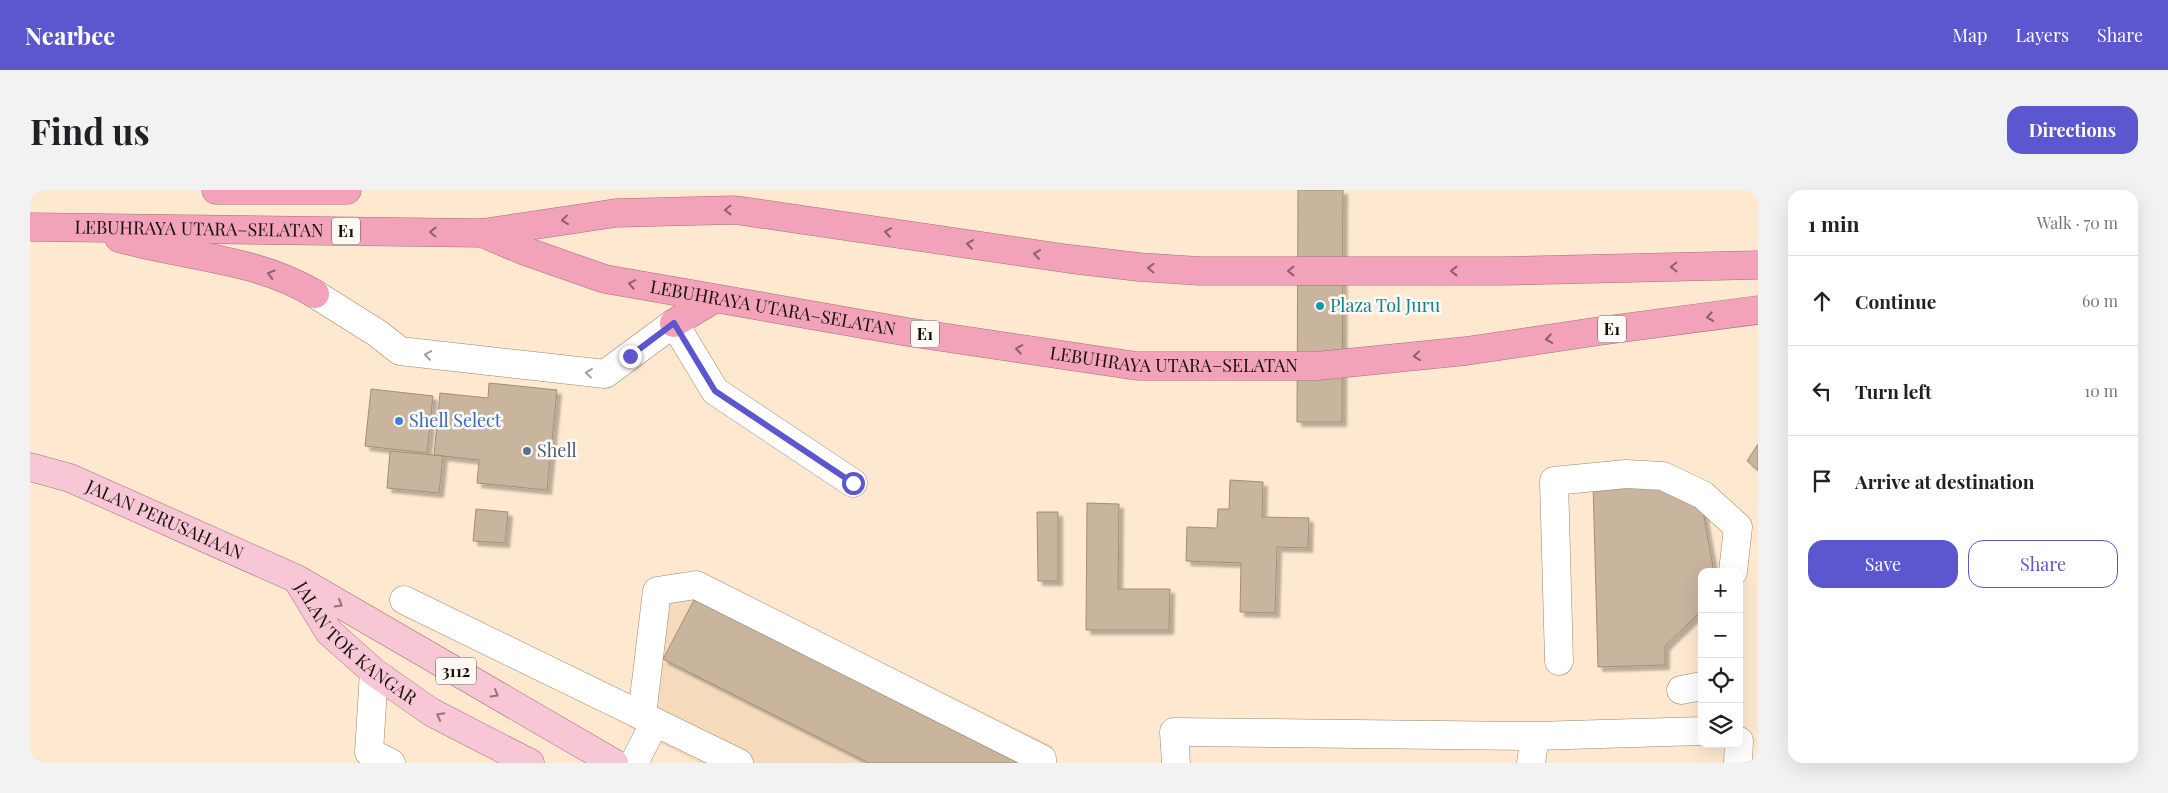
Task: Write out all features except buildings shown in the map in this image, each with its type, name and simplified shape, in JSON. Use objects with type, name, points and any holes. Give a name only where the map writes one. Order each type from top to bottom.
[{"type":"highway","points":[[216,190],[347,190]]},
{"type":"highway","points":[[482,233],[616,213],[735,210],[1139,268],[1200,271],[1493,271],[1758,265]]},
{"type":"highway","name":"LEBUHRAYA UTARA–SELATAN","points":[[30,227],[482,233],[522,250],[605,279],[1022,350],[1137,366],[1316,366],[1466,351],[1600,330],[1758,310]]},
{"type":"highway","points":[[82,228],[147,246],[188,252],[278,275],[315,294]]},
{"type":"highway","points":[[674,323],[714,299]]},
{"type":"main road","name":"JALAN PERUSAHAAN","points":[[30,467],[70,478],[297,580]]},
{"type":"main road","name":"JALAN TOK KANGAR","points":[[297,580],[329,632],[374,672],[431,712],[530,763]]},
{"type":"main road","name":"JALAN TOK KANGAR","points":[[297,580],[614,763]]},
{"type":"street","points":[[315,294],[377,333],[400,351],[605,374],[674,323],[715,391],[853,483]]},
{"type":"street","points":[[1559,661],[1554,481],[1626,474],[1663,476],[1703,495],[1738,527],[1733,568]]},
{"type":"street","points":[[634,763],[648,719],[657,591],[696,585],[1042,759],[1042,763]]},
{"type":"street","points":[[404,600],[739,763]]},
{"type":"street","points":[[374,672],[370,752],[391,763]]},
{"type":"street","points":[[1176,763],[1174,732],[1535,736],[1698,731]]},
{"type":"street","points":[[1531,763],[1535,736]]},
{"type":"shaded area","points":[[705,576],[1053,746],[1052,763],[699,763],[628,727],[651,584]]},
{"type":"place","name":"Plaza Tol Juru","points":[[1320,306]]},
{"type":"place","name":"Shell Select","points":[[399,421]]},
{"type":"place","name":"Shell","points":[[527,451]]},
{"type":"route","points":[[630,356],[674,323],[715,391],[853,483]]}]
